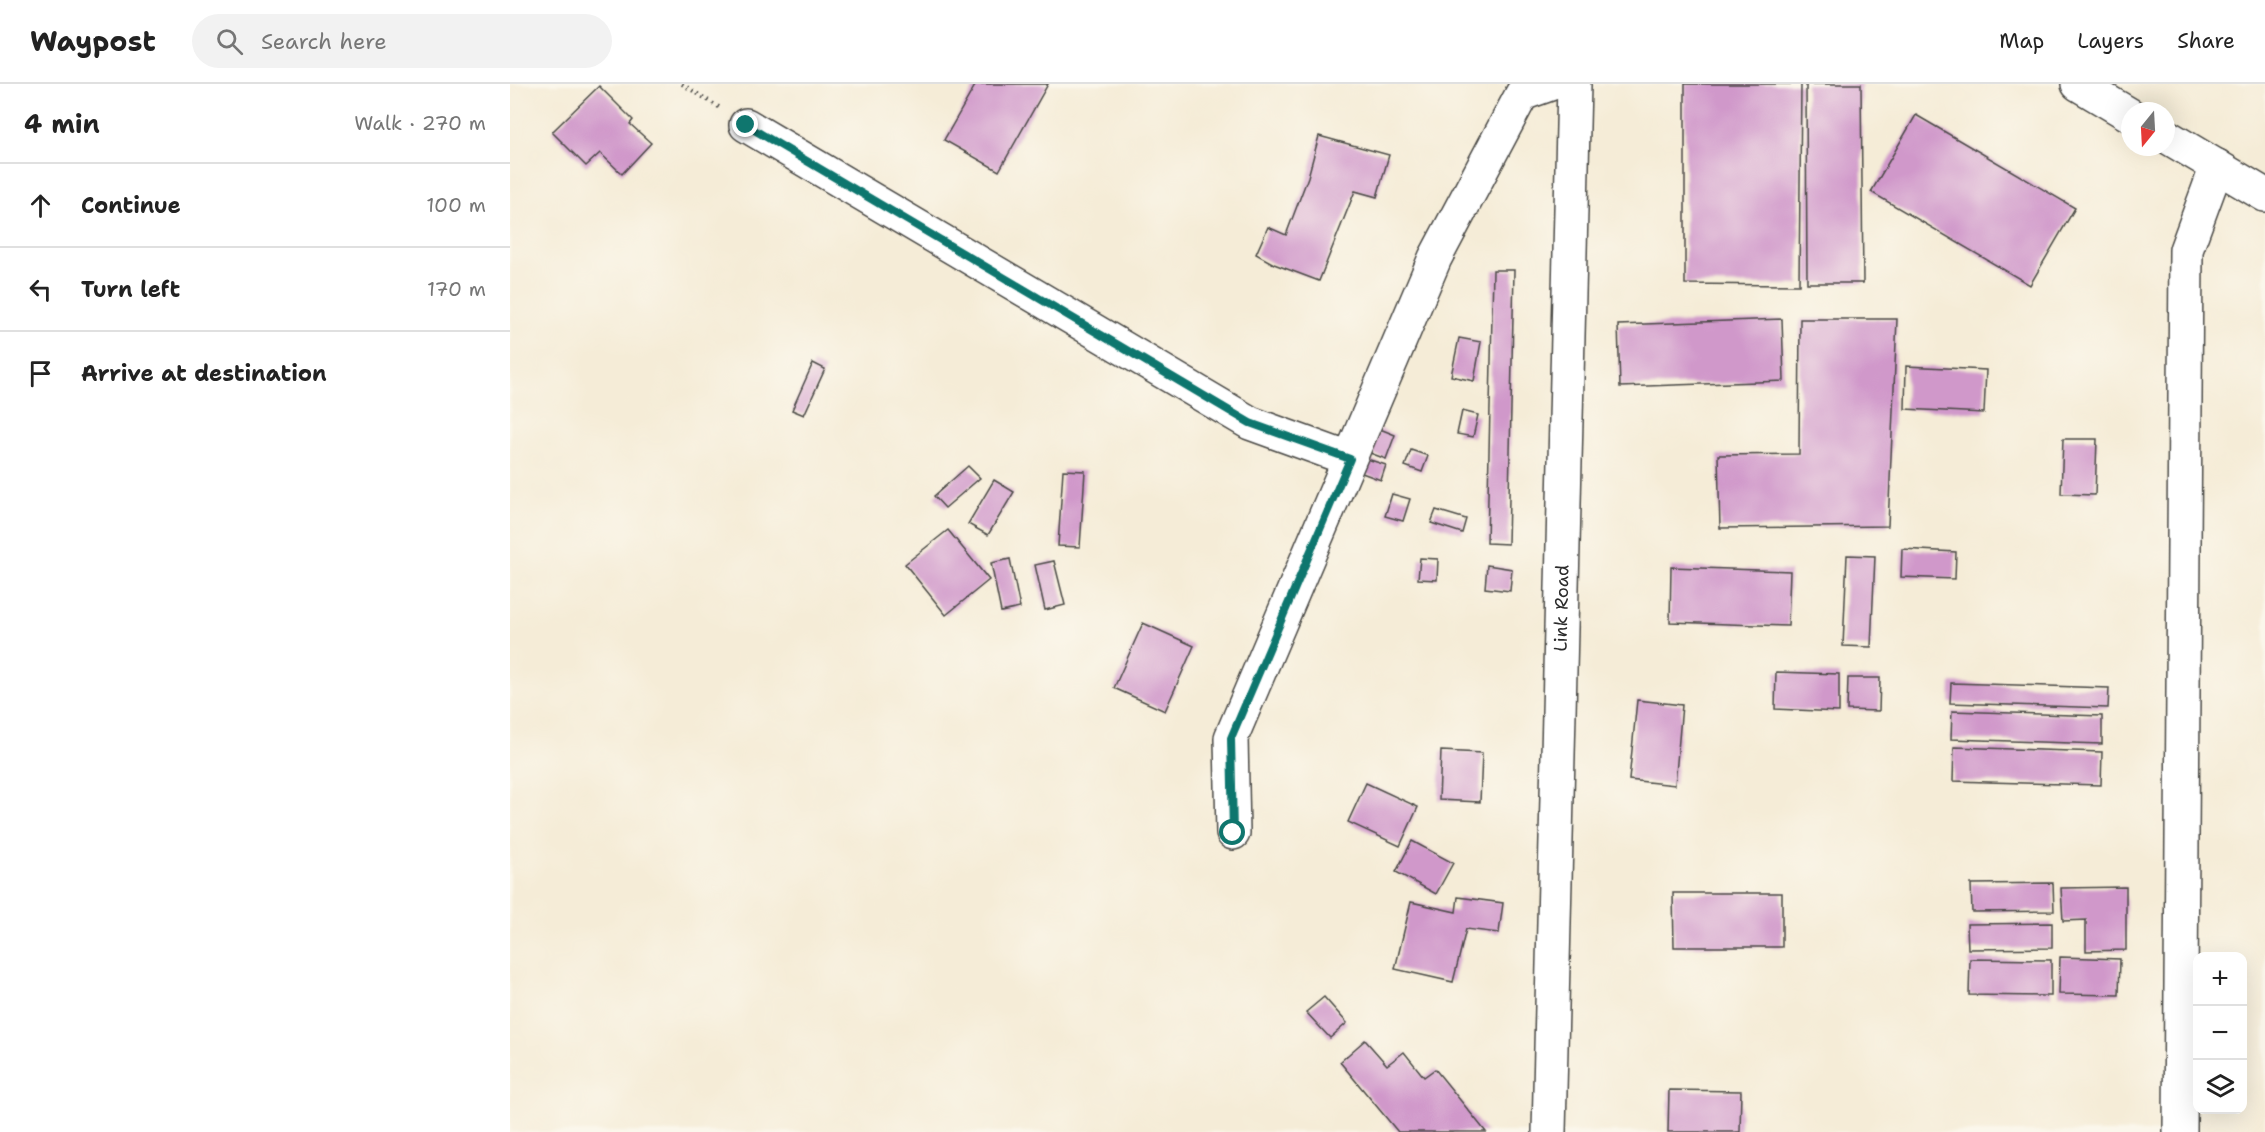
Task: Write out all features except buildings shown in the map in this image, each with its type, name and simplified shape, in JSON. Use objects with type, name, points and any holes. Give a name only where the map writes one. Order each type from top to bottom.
[{"type":"street","points":[[1233,833],[1231,738],[1435,258],[1522,94],[1550,84]]},
{"type":"street","name":"Link Road","points":[[1549,1132],[1574,84]]},
{"type":"street","points":[[2078,84],[2121,110]]},
{"type":"street","points":[[746,125],[1250,423],[1350,459]]},
{"type":"street","points":[[2175,141],[2265,195]]},
{"type":"street","points":[[2180,1132],[2186,250],[2217,166]]},
{"type":"path","points":[[682,84],[746,125]]},
{"type":"route","points":[[746,125],[1250,423],[1350,459],[1231,738],[1233,833]]}]
